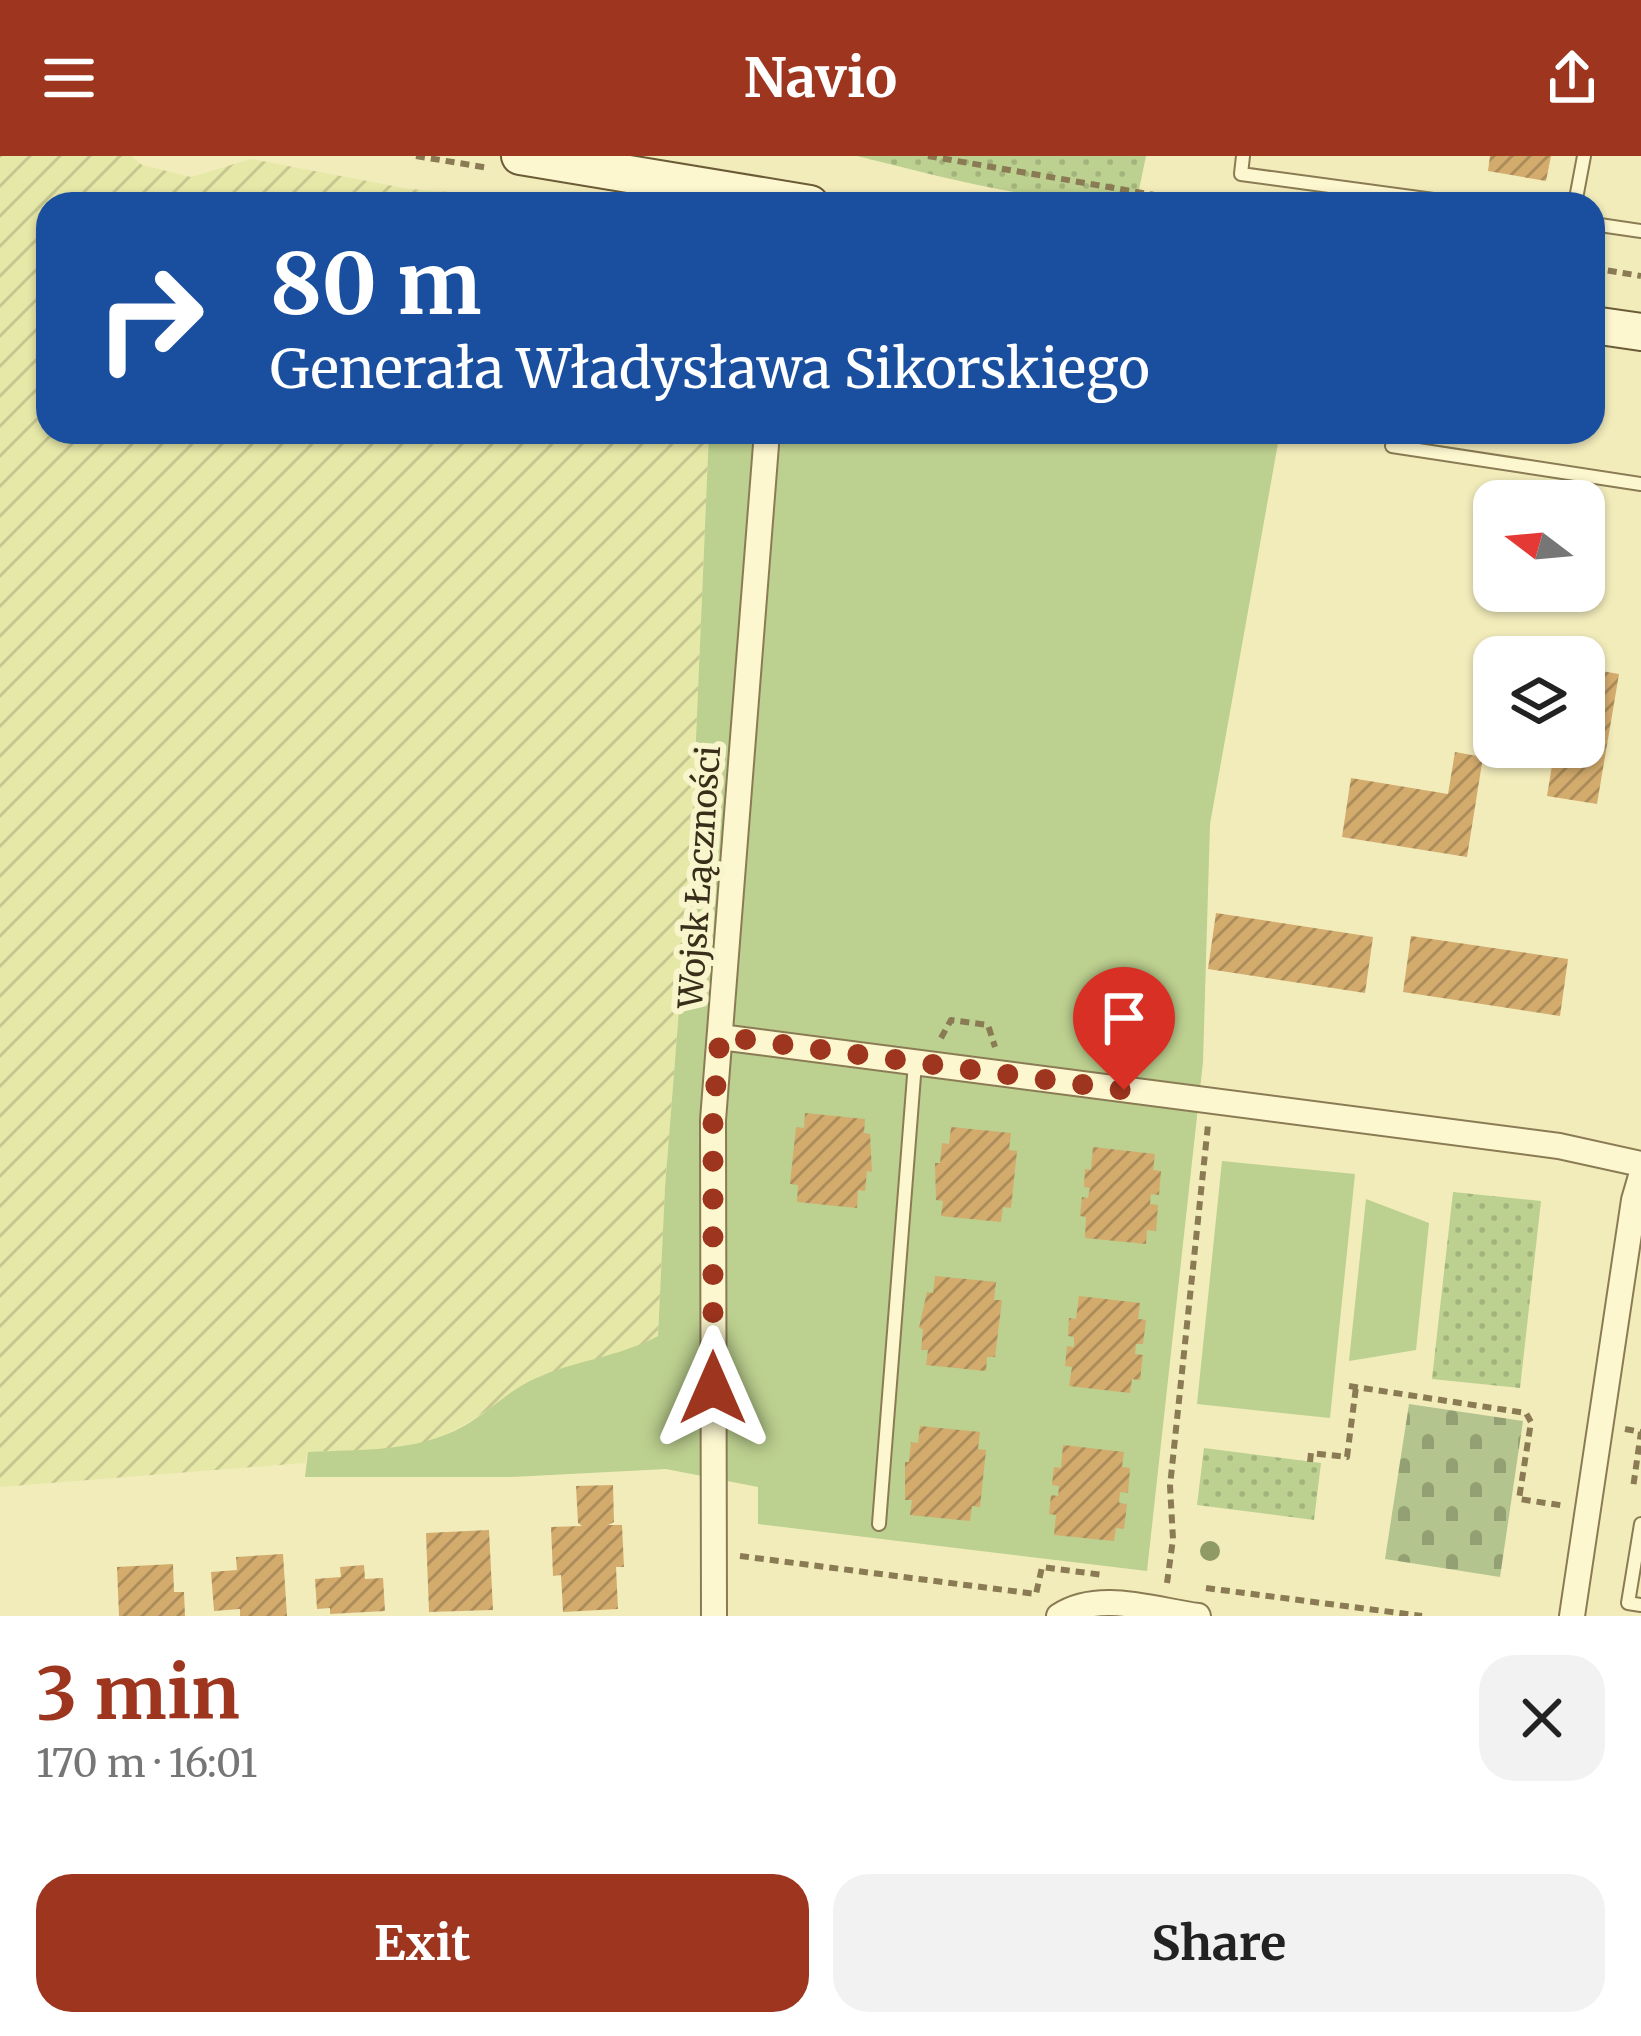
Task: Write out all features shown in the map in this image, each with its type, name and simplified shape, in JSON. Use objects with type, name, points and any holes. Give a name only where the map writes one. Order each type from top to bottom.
[{"type":"street","points":[[520,156],[736,192]]},
{"type":"street","points":[[1605,327],[1641,332]]},
{"type":"street","name":"Wojsk Łączności","points":[[714,1616],[713,1120],[766,444]]},
{"type":"street","points":[[720,1036],[1559,1146],[1641,1164]]},
{"type":"street","points":[[1572,1616],[1641,1176]]},
{"type":"street","points":[[1059,1616],[1076,1605],[1102,1602],[1198,1616]]},
{"type":"lane","points":[[1243,156],[1240,174],[1374,192]]},
{"type":"lane","points":[[1577,192],[1583,156]]},
{"type":"lane","points":[[1605,226],[1641,231]]},
{"type":"lane","points":[[1392,446],[1641,484]]},
{"type":"lane","points":[[879,1524],[916,1062]]},
{"type":"lane","points":[[1641,1524],[1628,1603],[1641,1605]]},
{"type":"path","points":[[928,156],[1138,192]]},
{"type":"path","points":[[1605,270],[1641,276]]},
{"type":"path","points":[[1166,1577],[1173,1540],[1171,1473],[1209,1119]]},
{"type":"path","points":[[1310,1462],[1311,1453],[1347,1457],[1353,1386],[1526,1413],[1531,1422],[1519,1499],[1570,1507]]},
{"type":"path","points":[[1618,1428],[1641,1432],[1633,1488]]},
{"type":"green space","points":[[0,156],[131,156],[142,165],[191,177],[251,159],[409,189],[449,192],[36,192],[36,444],[708,444],[691,857],[658,1336],[627,1353],[538,1377],[466,1424],[402,1449],[308,1452],[305,1463],[0,1487]]},
{"type":"green space","points":[[857,156],[1146,156],[1138,192],[1015,192]]},
{"type":"green space","points":[[708,444],[1278,444],[1210,824],[1203,1062],[1147,1571],[758,1524],[758,1487],[666,1469],[512,1477],[305,1477],[308,1452],[427,1441],[464,1426],[534,1379],[658,1336],[691,857]]},
{"type":"green space","points":[[1222,1161],[1355,1174],[1330,1418],[1197,1404]]},
{"type":"green space","points":[[1453,1192],[1541,1201],[1520,1388],[1432,1379]]},
{"type":"green space","points":[[1366,1199],[1429,1223],[1416,1350],[1349,1361]]},
{"type":"green space","points":[[1409,1404],[1523,1421],[1500,1577],[1385,1559]]},
{"type":"green space","points":[[1204,1448],[1321,1463],[1314,1520],[1197,1505]]},
{"type":"building","points":[[1490,156],[1551,156],[1546,181],[1488,171]]},
{"type":"building","points":[[1605,672],[1619,674],[1605,757]]},
{"type":"building","points":[[1455,752],[1473,755],[1473,768],[1481,768],[1467,857],[1342,837],[1351,778],[1448,794]]},
{"type":"building","points":[[1552,768],[1603,768],[1597,804],[1547,796]]},
{"type":"building","points":[[1216,913],[1373,937],[1365,993],[1208,969]]},
{"type":"building","points":[[1411,936],[1568,959],[1560,1016],[1403,992]]},
{"type":"building","points":[[805,1113],[865,1119],[872,1172],[867,1171],[865,1191],[858,1190],[857,1208],[797,1202],[798,1185],[790,1184],[796,1127],[804,1128]]},
{"type":"building","points":[[951,1127],[1011,1133],[1009,1150],[1017,1151],[1011,1208],[1003,1207],[1001,1222],[941,1216],[943,1201],[936,1200],[935,1163],[940,1163],[942,1143],[949,1144]]},
{"type":"building","points":[[1093,1147],[1155,1154],[1153,1170],[1161,1171],[1159,1195],[1151,1194],[1150,1204],[1158,1205],[1156,1231],[1147,1230],[1146,1244],[1085,1238],[1086,1217],[1080,1216],[1082,1197],[1088,1198],[1090,1188],[1084,1187],[1085,1169],[1091,1170]]},
{"type":"building","points":[[935,1276],[996,1282],[994,1300],[1002,1300],[995,1357],[987,1357],[986,1371],[926,1365],[928,1350],[921,1350],[923,1329],[919,1328]]},
{"type":"building","points":[[1079,1296],[1140,1303],[1138,1319],[1146,1320],[1143,1344],[1136,1344],[1135,1354],[1143,1355],[1140,1380],[1132,1379],[1130,1393],[1069,1386],[1072,1367],[1065,1366],[1067,1346],[1074,1347],[1074,1337],[1068,1336],[1069,1318],[1076,1319]]},
{"type":"building","points":[[920,1426],[980,1432],[978,1449],[986,1450],[980,1507],[972,1506],[970,1521],[910,1515],[905,1462],[909,1462],[911,1442],[918,1443]]},
{"type":"building","points":[[1063,1445],[1124,1452],[1122,1467],[1130,1468],[1128,1493],[1120,1492],[1119,1503],[1127,1504],[1124,1529],[1116,1528],[1114,1541],[1054,1535],[1056,1515],[1049,1514],[1051,1495],[1058,1496],[1059,1486],[1052,1485],[1054,1467],[1061,1468]]},
{"type":"building","points":[[613,1485],[614,1522],[608,1525],[622,1525],[624,1567],[616,1567],[618,1609],[563,1612],[561,1575],[553,1576],[551,1527],[582,1526],[576,1486]]},
{"type":"building","points":[[489,1530],[493,1610],[429,1612],[426,1533]]},
{"type":"building","points":[[283,1554],[287,1616],[240,1616],[240,1609],[214,1611],[211,1572],[237,1570],[236,1557]]},
{"type":"building","points":[[173,1564],[174,1592],[184,1592],[185,1616],[119,1616],[117,1567]]},
{"type":"building","points":[[364,1565],[365,1579],[383,1578],[385,1611],[330,1614],[330,1608],[317,1609],[315,1579],[341,1577],[340,1567]]},
{"type":"route","points":[[713,1388],[713,1120],[720,1036],[1124,1090]]}]
